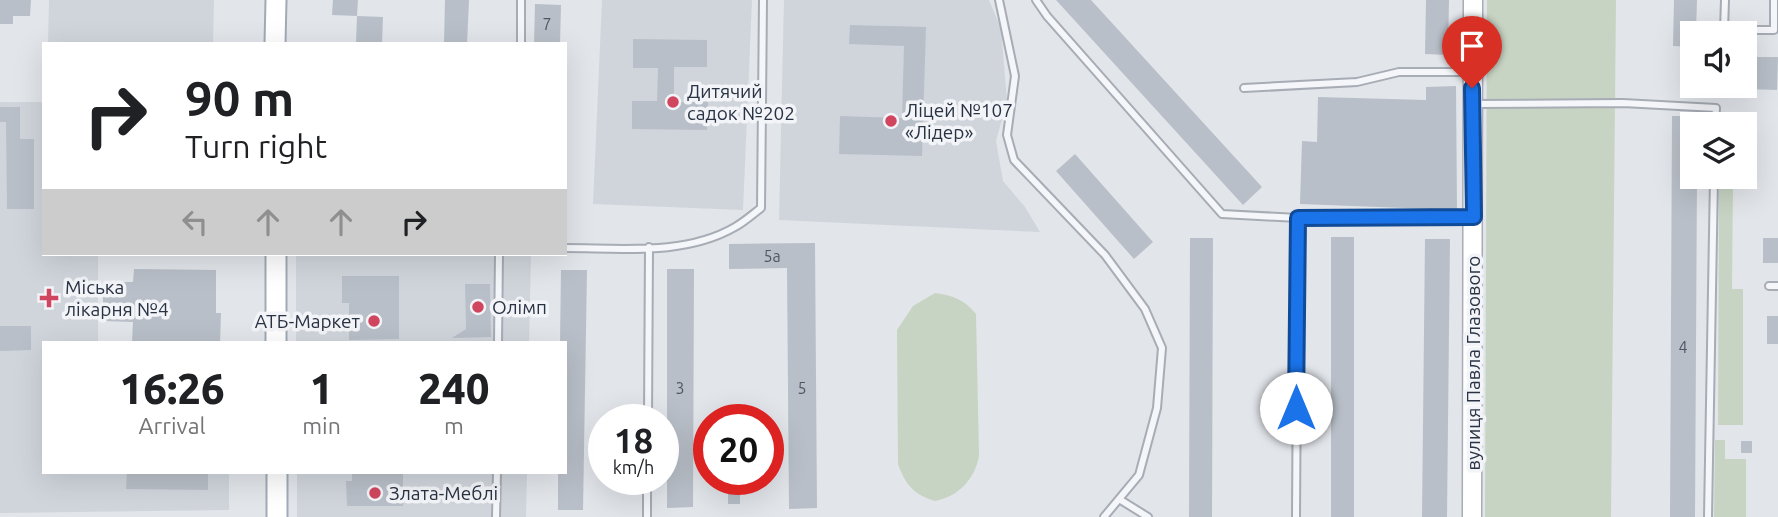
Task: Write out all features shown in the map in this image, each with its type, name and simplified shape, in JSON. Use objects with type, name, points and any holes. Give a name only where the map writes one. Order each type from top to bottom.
[{"type":"main road","points":[[275,42],[276,0]]},
{"type":"main road","points":[[276,256],[276,341]]},
{"type":"main road","points":[[276,517],[277,474]]},
{"type":"street","name":"вулиця Павла Глазового","points":[[1472,517],[1473,0]]},
{"type":"lane","points":[[521,42],[522,0]]},
{"type":"lane","points":[[567,248],[674,247],[713,238],[736,227],[761,208],[763,0]]},
{"type":"lane","points":[[999,0],[1015,76],[1007,135],[1014,160],[1105,255],[1145,309],[1162,348],[1157,408],[1139,475],[1104,517]]},
{"type":"lane","points":[[1036,0],[1047,16],[1222,214],[1298,218],[1474,217]]},
{"type":"lane","points":[[1725,0],[1724,30],[1773,30],[1774,0]]},
{"type":"lane","points":[[1244,88],[1357,82],[1399,72],[1472,72]]},
{"type":"lane","points":[[1472,104],[1623,103],[1716,108],[1716,112]]},
{"type":"lane","points":[[1708,517],[1714,189]]},
{"type":"lane","points":[[1296,517],[1298,218]]},
{"type":"lane","points":[[648,404],[649,247]]},
{"type":"lane","points":[[498,341],[499,256]]},
{"type":"lane","points":[[1769,286],[1778,286]]},
{"type":"lane","points":[[496,517],[497,474]]},
{"type":"lane","points":[[647,517],[648,495]]},
{"type":"lane","points":[[1119,499],[1148,517]]},
{"type":"shaded area","points":[[49,0],[214,0],[213,42],[48,42]]},
{"type":"shaded area","name":"Дитячий садок №202","points":[[602,0],[752,0],[743,210],[593,204]]},
{"type":"shaded area","name":"Ліцей №107 «Лідер»","points":[[784,0],[989,0],[1001,29],[1007,101],[996,141],[1003,181],[1025,207],[1040,232],[779,220]]},
{"type":"shaded area","name":"Міська лікарня №4","points":[[0,102],[42,102],[42,256],[98,256],[98,341],[42,341],[42,474],[229,474],[229,510],[0,513]]},
{"type":"shaded area","points":[[296,256],[531,256],[529,341],[296,341]]},
{"type":"shaded area","points":[[297,474],[527,474],[526,517],[297,517]]},
{"type":"green space","points":[[1487,0],[1616,0],[1611,517],[1485,517]]},
{"type":"green space","points":[[1719,189],[1733,189],[1732,289],[1743,289],[1743,425],[1718,425]]},
{"type":"green space","points":[[935,293],[958,299],[976,314],[979,456],[974,472],[964,486],[951,496],[935,501],[921,496],[911,488],[898,464],[897,330],[913,306]]},
{"type":"green space","points":[[1715,440],[1725,440],[1725,459],[1746,459],[1746,517],[1714,517]]},
{"type":"building","points":[[0,0],[31,0],[30,16],[13,16],[13,24],[0,24]]},
{"type":"building","points":[[333,0],[358,0],[357,16],[332,15]]},
{"type":"building","points":[[445,0],[469,0],[467,42],[444,42]]},
{"type":"building","points":[[1056,0],[1091,0],[1262,187],[1243,205]]},
{"type":"building","points":[[1426,0],[1449,0],[1448,55],[1425,54]]},
{"type":"building","points":[[1674,0],[1697,0],[1696,21],[1680,21],[1680,46],[1673,46]]},
{"type":"building","points":[[535,4],[561,5],[560,42],[534,42]]},
{"type":"building","points":[[357,16],[383,17],[382,42],[356,42]]},
{"type":"building","points":[[850,25],[926,27],[922,156],[839,154],[840,116],[902,118],[904,46],[849,44]]},
{"type":"building","points":[[633,39],[707,40],[707,67],[674,67],[674,102],[708,102],[707,130],[632,129],[632,101],[657,101],[658,68],[633,68]]},
{"type":"building","points":[[1757,57],[1778,57],[1777,90],[1757,89]]},
{"type":"building","points":[[1456,86],[1457,210],[1300,204],[1302,141],[1317,142],[1318,97],[1426,100],[1426,87]]},
{"type":"building","points":[[0,107],[20,107],[20,139],[34,139],[34,209],[7,209],[6,122],[0,122]]},
{"type":"building","points":[[1672,116],[1680,116],[1680,189],[1697,189],[1695,517],[1670,517]]},
{"type":"building","points":[[1075,154],[1153,242],[1134,259],[1056,171]]},
{"type":"building","points":[[1331,237],[1354,237],[1354,517],[1331,517]]},
{"type":"building","points":[[1190,238],[1213,238],[1212,517],[1189,517]]},
{"type":"building","points":[[1763,238],[1778,238],[1778,263],[1763,263]]},
{"type":"building","points":[[1425,239],[1450,239],[1447,517],[1422,517]]},
{"type":"building","points":[[815,243],[817,508],[789,509],[787,268],[729,269],[729,244]]},
{"type":"building","points":[[134,269],[216,270],[216,313],[221,313],[220,341],[132,341],[133,322],[103,321],[103,282],[133,282]]},
{"type":"building","points":[[667,269],[694,269],[693,507],[667,508],[667,495],[679,495],[679,404],[667,404]]},
{"type":"building","points":[[561,270],[587,270],[583,510],[558,510],[558,474],[567,474],[567,341],[560,341]]},
{"type":"building","name":"АТБ-Маркет","points":[[342,276],[399,276],[399,339],[349,340],[349,303],[342,303]]},
{"type":"building","name":"Олімп","points":[[465,284],[490,284],[491,337],[452,338],[466,329]]},
{"type":"building","points":[[1767,316],[1778,316],[1778,344],[1767,344]]},
{"type":"building","points":[[0,326],[31,326],[31,350],[0,351]]},
{"type":"building","points":[[1741,441],[1752,441],[1752,453],[1741,453]]},
{"type":"building","points":[[127,474],[208,474],[208,490],[126,489]]},
{"type":"building","name":"Злата-Меблі","points":[[352,474],[403,474],[403,506],[347,506],[346,481],[352,481]]},
{"type":"building","points":[[728,495],[740,495],[740,504],[728,504]]},
{"type":"place","name":"Дитячий садок №202","points":[[673,102]]},
{"type":"place","name":"Ліцей №107 «Лідер»","points":[[891,121]]},
{"type":"place","name":"Міська лікарня №4","points":[[49,298]]},
{"type":"place","name":"Олімп","points":[[478,307]]},
{"type":"place","name":"АТБ-Маркет","points":[[374,321]]},
{"type":"place","name":"Злата-Меблі","points":[[375,493]]},
{"type":"route","points":[[1296,408],[1298,218],[1474,217],[1472,88]]}]
